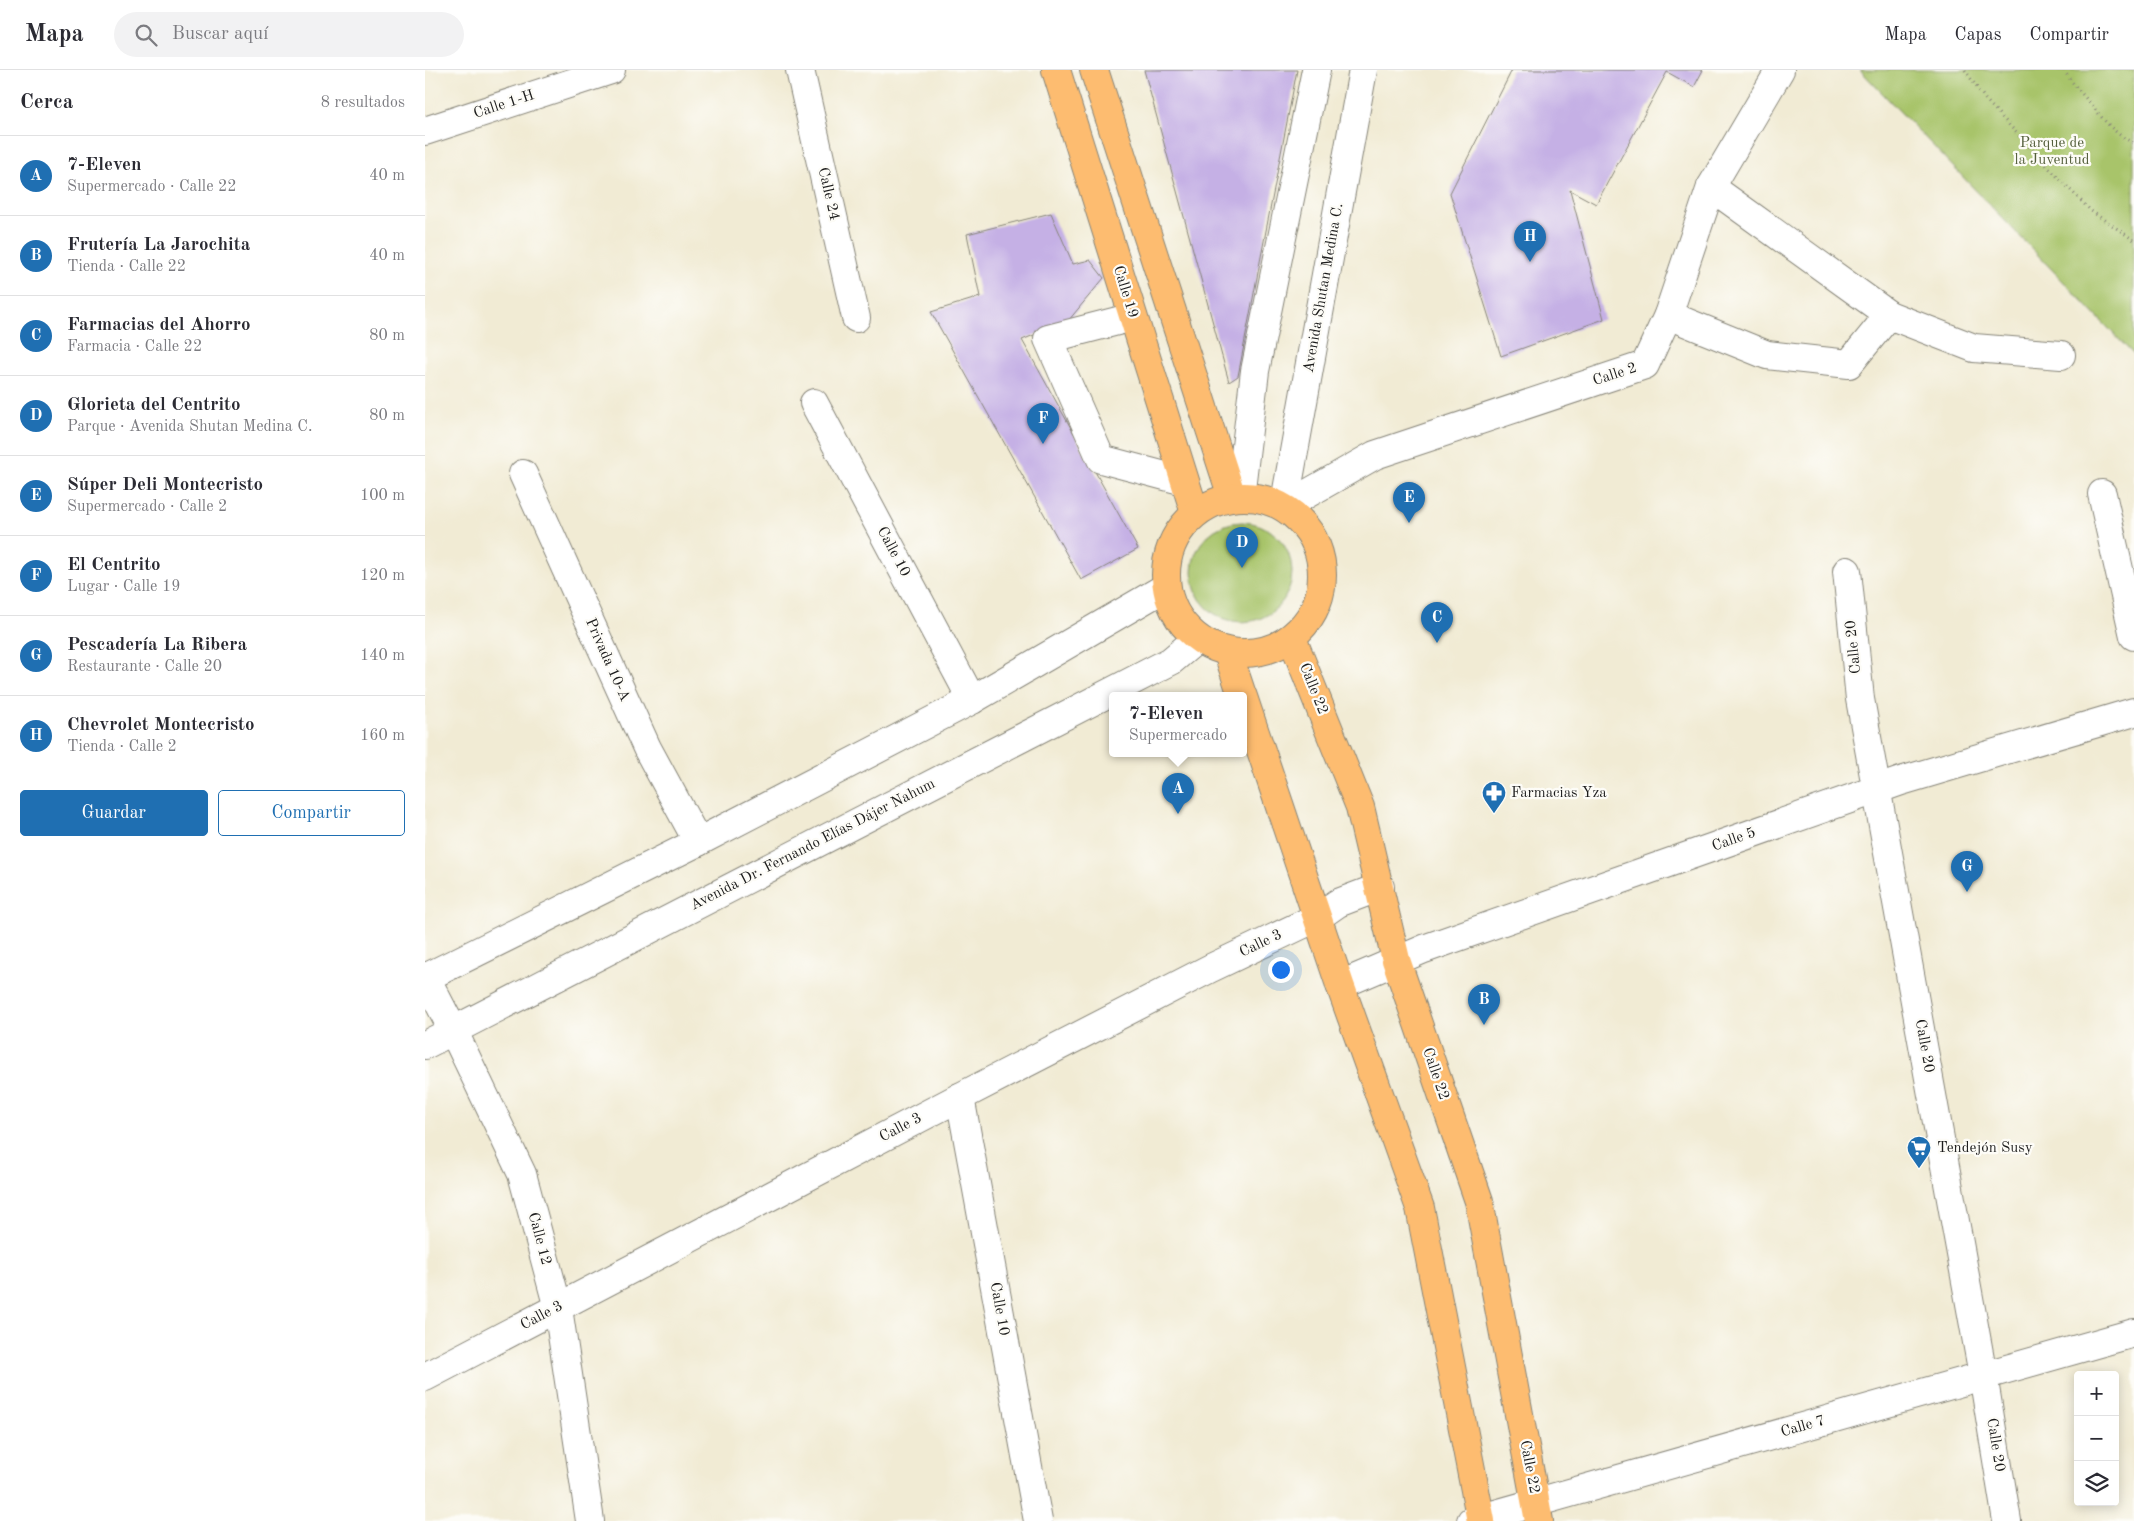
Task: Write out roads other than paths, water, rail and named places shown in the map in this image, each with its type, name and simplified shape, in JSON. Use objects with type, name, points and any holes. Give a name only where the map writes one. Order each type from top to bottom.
[{"type":"main road","name":"Calle 19","points":[[1056,70],[1195,513]]},
{"type":"main road","points":[[1094,70],[1236,497]]},
{"type":"main road","points":[[1236,497],[1268,500],[1284,507],[1305,525],[1319,550],[1323,578],[1314,611],[1292,638],[1262,652],[1228,653],[1197,639],[1182,624],[1175,612],[1166,587],[1165,566],[1175,537],[1195,513],[1213,503],[1236,497]]},
{"type":"main road","name":"Calle 22","points":[[1292,638],[1360,807],[1396,960],[1479,1201],[1537,1512]]},
{"type":"main road","points":[[1228,653],[1242,692]]},
{"type":"main road","points":[[1247,708],[1340,985],[1420,1208],[1477,1520]]},
{"type":"street","name":"Calle 1-H","points":[[425,131],[611,70]]},
{"type":"street","name":"Calle 24","points":[[800,70],[856,318]]},
{"type":"street","points":[[1236,497],[1255,371],[1316,70]]},
{"type":"street","name":"Avenida Shutan Medina C.","points":[[1284,507],[1363,70]]},
{"type":"street","name":"Calle 2","points":[[1284,507],[1375,455],[1645,365],[1668,315],[1711,187],[1780,70]]},
{"type":"street","points":[[1711,187],[1889,315],[1974,348],[2061,356]]},
{"type":"street","points":[[1668,315],[1767,356],[1849,364],[1889,315]]},
{"type":"street","points":[[1133,317],[1048,339],[1101,459],[1184,481]]},
{"type":"street","name":"Calle 10","points":[[814,404],[972,700]]},
{"type":"street","name":"Privada 10-A","points":[[523,474],[647,748],[698,842]]},
{"type":"street","points":[[2101,494],[2134,636]]},
{"type":"street","name":"Calle 20","points":[[1847,571],[1860,699],[1983,1375],[2007,1521]]},
{"type":"street","points":[[425,977],[698,842],[972,700],[1166,587]]},
{"type":"street","name":"Avenida Dr. Fernando Elías Dájer Nahum","points":[[1111,692],[1171,661],[1197,639]]},
{"type":"street","name":"Avenida Dr. Fernando Elías Dájer Nahum","points":[[425,1045],[1109,693]]},
{"type":"street","name":"Calle 5","points":[[1340,985],[1396,960],[1877,789],[2134,712]]},
{"type":"street","name":"Calle 3","points":[[425,1378],[960,1097],[1211,968],[1318,916],[1338,903],[1380,886]]},
{"type":"street","name":"Calle 12","points":[[425,977],[453,1030],[522,1174],[558,1308],[590,1521]]},
{"type":"street","name":"Calle 10","points":[[960,1097],[1038,1521]]},
{"type":"street","name":"Calle 7","points":[[1477,1520],[1537,1512],[1983,1375],[2134,1333]]},
{"type":"place","name":"Chevrolet Montecristo","points":[[1530,262]]},
{"type":"place","name":"El Centrito","points":[[1043,444]]},
{"type":"place","name":"Súper Deli Montecristo","points":[[1409,523]]},
{"type":"place","name":"Glorieta del Centrito","points":[[1242,568]]},
{"type":"place","name":"Farmacias del Ahorro","points":[[1437,643]]},
{"type":"place","name":"7-Eleven","points":[[1178,814]]},
{"type":"place","name":"Farmacias Yza","points":[[1494,814]]},
{"type":"place","name":"Pescadería La Ribera","points":[[1967,892]]},
{"type":"place","name":"Frutería La Jarochita","points":[[1484,1025]]},
{"type":"place","name":"Tendejón Susy","points":[[1919,1169]]},
{"type":"park label","name":"Parque de la Juventud","points":[[2052,152]]}]
